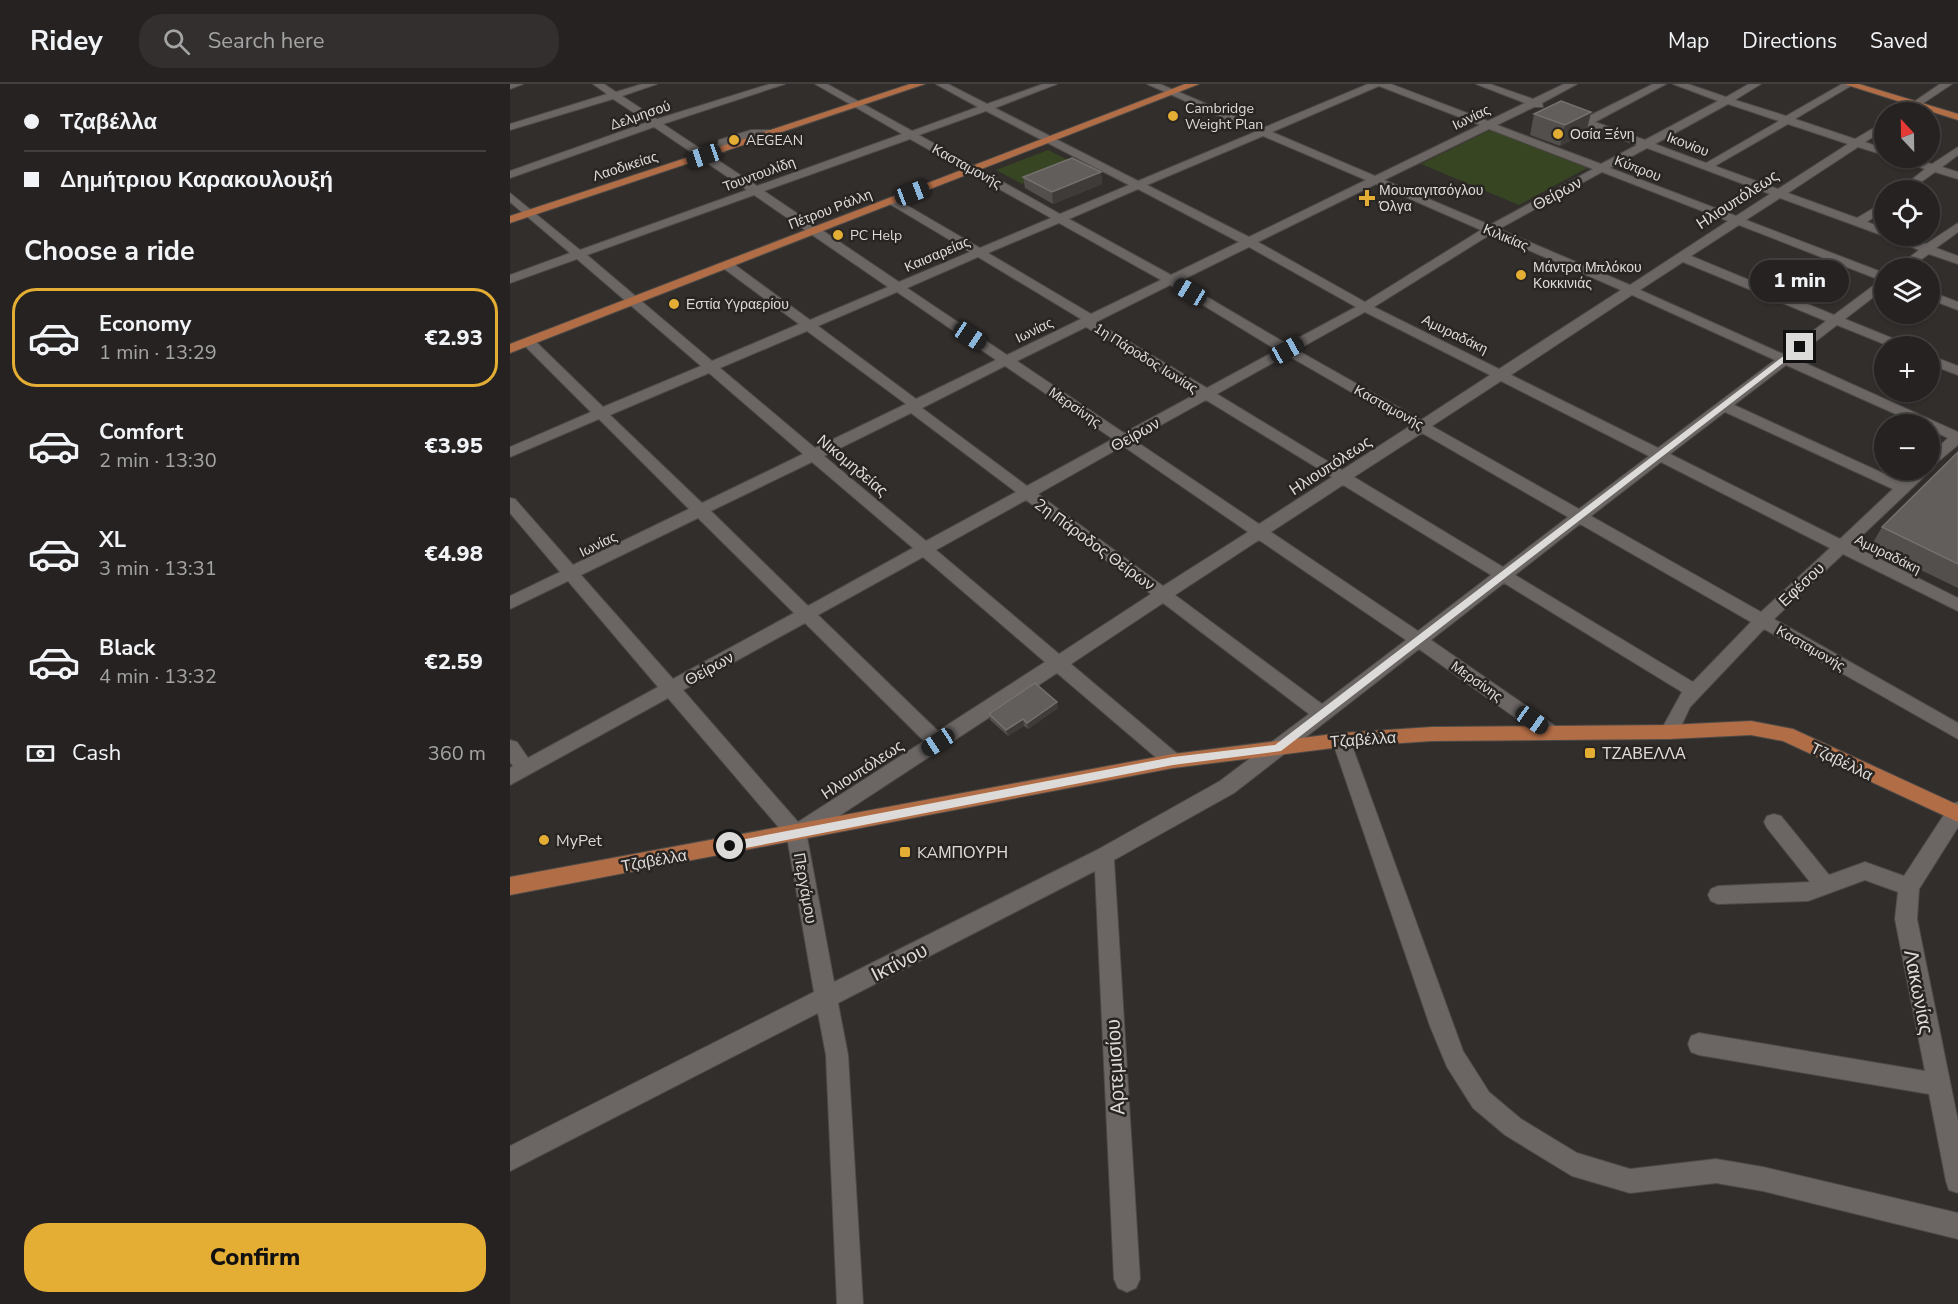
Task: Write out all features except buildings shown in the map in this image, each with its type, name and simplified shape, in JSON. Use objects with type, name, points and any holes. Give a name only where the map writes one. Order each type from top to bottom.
[{"type":"main road","name":"Λαοδικείας","points":[[510,220],[920,84]]},
{"type":"main road","name":"Πέτρου Ράλλη","points":[[510,350],[1194,84]]},
{"type":"main road","points":[[1849,84],[1909,102]]},
{"type":"main road","points":[[1940,111],[1958,117]]},
{"type":"main road","name":"Τζαβέλλα","points":[[510,886],[796,834],[1173,761],[1341,740],[1432,734],[1669,732],[1751,728],[1786,734],[1957,814]]},
{"type":"street","points":[[510,86],[518,84]]},
{"type":"street","name":"Μερσίνης","points":[[598,84],[1419,640],[1551,733]]},
{"type":"street","points":[[510,127],[652,84]]},
{"type":"street","name":"Δελμησού","points":[[510,175],[656,123],[780,84]]},
{"type":"street","name":"Κασταμονής","points":[[820,84],[1170,280],[1287,350],[1958,732]]},
{"type":"street","name":"Αμυραδάκη","points":[[941,84],[1249,242],[1365,307],[1958,605]]},
{"type":"street","name":"Τουντουλίδη","points":[[510,279],[1052,84]]},
{"type":"street","name":"Κιλικίας","points":[[1152,84],[1631,290],[1958,437]]},
{"type":"street","name":"Καισαρείας","points":[[510,452],[1376,84]]},
{"type":"street","name":"Κύπρου","points":[[1382,84],[1600,170],[1874,273]]},
{"type":"street","name":"Ικονίου","points":[[1481,84],[1874,229]]},
{"type":"street","name":"Ιωνίας","points":[[510,603],[1572,84]]},
{"type":"street","points":[[1586,122],[1661,84]]},
{"type":"street","points":[[1678,84],[1874,149]]},
{"type":"street","name":"Θείρων","points":[[518,773],[1365,307],[1489,230],[1756,84]]},
{"type":"street","points":[[1706,167],[1849,84]]},
{"type":"street","points":[[1919,102],[1947,84]]},
{"type":"street","name":"Ηλιουπόλεως","points":[[796,834],[1874,132]]},
{"type":"street","points":[[1940,164],[1958,150]]},
{"type":"street","points":[[1918,180],[1935,168],[1958,176]]},
{"type":"street","name":"Νικομηδείας","points":[[510,196],[1173,761]]},
{"type":"street","name":"1η Πάροδος Ιωνίας","points":[[892,201],[1342,479],[1503,575],[1688,697]]},
{"type":"street","points":[[1858,223],[1874,212]]},
{"type":"street","points":[[1916,258],[1958,226]]},
{"type":"street","points":[[1920,246],[1958,260]]},
{"type":"street","points":[[1682,257],[1874,336]]},
{"type":"street","name":"2η Πάροδος Θείρων","points":[[727,265],[1026,493],[1322,714]]},
{"type":"street","name":"Ικτίνου","points":[[510,1159],[828,999],[1104,856],[1227,787],[1874,291]]},
{"type":"street","points":[[1940,299],[1958,306]]},
{"type":"street","points":[[528,342],[603,412],[805,615],[938,742]]},
{"type":"street","points":[[1940,364],[1958,371]]},
{"type":"street","points":[[1724,406],[1903,488]]},
{"type":"street","points":[[1940,454],[1958,437]]},
{"type":"street","name":"Εφέσου","points":[[1669,732],[1688,697],[1762,621],[1912,480]]},
{"type":"street","name":"Περγάμου","points":[[510,503],[796,834],[837,1055],[850,1304]]},
{"type":"street","points":[[1341,740],[1441,1026],[1455,1059],[1481,1100],[1513,1127],[1572,1164],[1630,1181],[1716,1171],[1763,1179],[1958,1226]]},
{"type":"street","points":[[510,747],[518,773]]},
{"type":"street","name":"Λακωνίας","points":[[1957,814],[1909,887],[1906,919],[1958,1181]]},
{"type":"street","points":[[1774,822],[1826,886]]},
{"type":"street","name":"Αρτεμισίου","points":[[1104,856],[1127,1279]]},
{"type":"street","points":[[1718,895],[1808,892],[1865,871],[1909,887]]},
{"type":"street","points":[[1700,1044],[1937,1084]]},
{"type":"green space","points":[[1490,130],[1587,168],[1519,205],[1421,164]]},
{"type":"green space","points":[[1048,150],[1074,163],[1022,184],[996,170]]},
{"type":"place","name":"Cambridge Weight Plan","points":[[1173,116]]},
{"type":"place","name":"Οσία Ξένη","points":[[1558,134]]},
{"type":"place","name":"AEGEAN","points":[[734,140]]},
{"type":"place","name":"Μουπαγιτσόγλου Όλγα","points":[[1367,198]]},
{"type":"place","name":"PC Help","points":[[838,235]]},
{"type":"place","name":"Μάντρα Μπλόκου Κοκκινιάς","points":[[1521,275]]},
{"type":"place","name":"Εστία Υγραερίου","points":[[674,304]]},
{"type":"place","name":"ΤΖΑΒΕΛΛΑ","points":[[1590,753]]},
{"type":"place","name":"MyPet","points":[[544,840]]},
{"type":"place","name":"KAΜΠΟΥΡΗ","points":[[905,852]]},
{"type":"route","points":[[730,846],[1173,761],[1278,748],[1800,347]]}]
